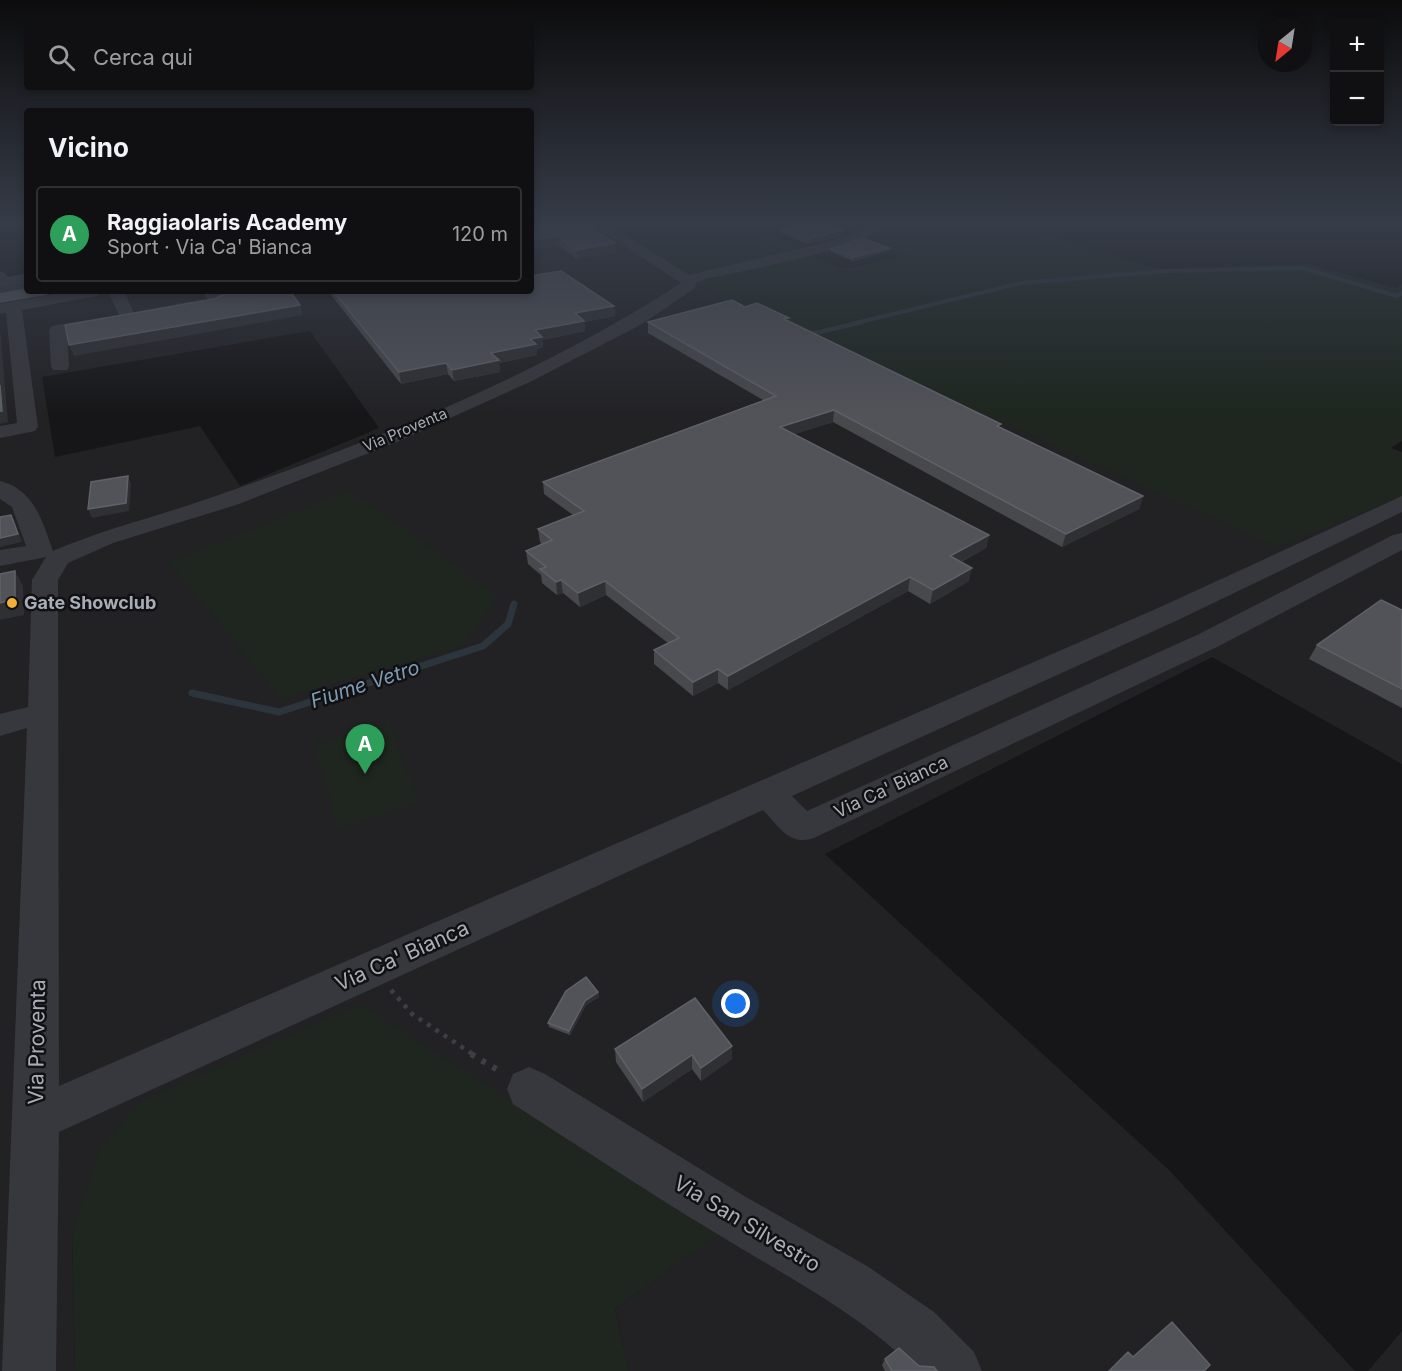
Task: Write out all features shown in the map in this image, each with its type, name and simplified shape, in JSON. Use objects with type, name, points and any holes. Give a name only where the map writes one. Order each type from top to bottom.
[{"type":"main road","points":[[4,308],[34,294]]},
{"type":"street","name":"Via Proventa","points":[[29,1371],[36,1119],[45,580],[49,554],[231,499],[390,438],[579,351],[666,302],[686,287]]},
{"type":"street","points":[[0,432],[28,427],[4,308],[81,294]]},
{"type":"street","points":[[117,294],[128,318]]},
{"type":"street","points":[[60,366],[58,330],[217,302],[213,294]]},
{"type":"street","points":[[0,488],[22,504],[49,554],[0,558]]},
{"type":"street","name":"Via Ca' Bianca","points":[[36,1119],[1168,614],[1402,503]]},
{"type":"street","name":"Via Ca' Bianca","points":[[768,793],[802,828],[1209,640],[1402,540]]},
{"type":"street","points":[[1288,557],[1328,579]]},
{"type":"street","points":[[1168,614],[1209,640]]},
{"type":"street","points":[[988,695],[1024,726]]},
{"type":"street","points":[[0,725],[44,713]]},
{"type":"street","name":"Via San Silvestro","points":[[529,1089],[729,1214],[849,1284],[915,1331],[956,1371]]},
{"type":"path","points":[[377,967],[394,994],[409,1009],[444,1036],[529,1089]]},
{"type":"shaded area","points":[[24,287],[24,294],[534,294],[534,287],[788,287],[1402,497],[1402,764],[1212,657],[825,854],[1169,1170],[1355,1371],[629,1371],[615,1309],[717,1235],[72,1230],[75,1371],[0,1371],[0,291]],"holes":[[[310,331],[379,428],[240,486],[200,426],[55,457],[42,377]]]},
{"type":"shaded area","points":[[703,287],[1402,287],[1402,441],[1391,448],[1402,452],[1402,497],[1277,547]]},
{"type":"shaded area","points":[[350,490],[498,596],[463,646],[281,699],[169,562]]},
{"type":"shaded area","points":[[389,723],[419,802],[338,829],[314,745]]},
{"type":"shaded area","points":[[361,1004],[718,1235],[615,1309],[629,1371],[75,1371],[72,1230],[100,1147],[144,1099]]},
{"type":"shaded area","points":[[1402,1331],[1402,1371],[1368,1371]]},
{"type":"building","points":[[534,287],[585,287],[614,306],[575,313],[584,321],[535,330],[542,337],[530,339],[536,344],[491,353],[499,360],[452,370],[446,363],[399,372],[335,294],[534,294]]},
{"type":"building","points":[[225,294],[292,294],[300,305],[69,345],[65,325],[214,299]]},
{"type":"building","points":[[732,300],[745,307],[757,303],[789,318],[784,319],[1143,496],[1066,534],[834,410],[780,427],[989,535],[950,556],[972,568],[933,590],[910,577],[728,676],[718,669],[693,682],[654,650],[679,638],[605,581],[578,593],[561,580],[556,582],[540,569],[546,567],[526,551],[552,540],[538,529],[584,511],[543,482],[776,396],[648,322]]},
{"type":"building","points":[[0,385],[2,411],[0,411]]},
{"type":"building","points":[[128,476],[126,503],[88,509],[91,482]]},
{"type":"building","points":[[11,515],[18,534],[0,538],[0,517]]},
{"type":"building","points":[[15,571],[15,599],[0,603],[0,574]]},
{"type":"building","points":[[1381,600],[1402,610],[1402,689],[1317,645]]},
{"type":"building","points":[[586,977],[598,992],[585,1001],[569,1031],[548,1023],[566,991]]},
{"type":"building","points":[[695,998],[732,1046],[701,1068],[692,1055],[642,1089],[615,1049]]},
{"type":"building","points":[[1172,1322],[1210,1365],[1204,1371],[1109,1371],[1128,1352],[1133,1357]]},
{"type":"building","points":[[899,1348],[919,1366],[934,1367],[937,1371],[892,1371],[885,1359]]},
{"type":"waterway","points":[[0,289],[11,287]]},
{"type":"waterway","name":"Fiume Vetro","points":[[856,323],[1005,287]]},
{"type":"waterway","name":"Fiume Vetro","points":[[1366,287],[1397,296],[1402,293]]},
{"type":"waterway","name":"Fiume Vetro","points":[[811,334],[862,322]]},
{"type":"waterway","name":"Fiume Vetro","points":[[192,693],[279,712],[483,646],[508,624],[514,604]]},
{"type":"place","name":"Gate Showclub","points":[[12,603]]},
{"type":"place","name":"Raggiaolaris Academy","points":[[365,774]]}]
